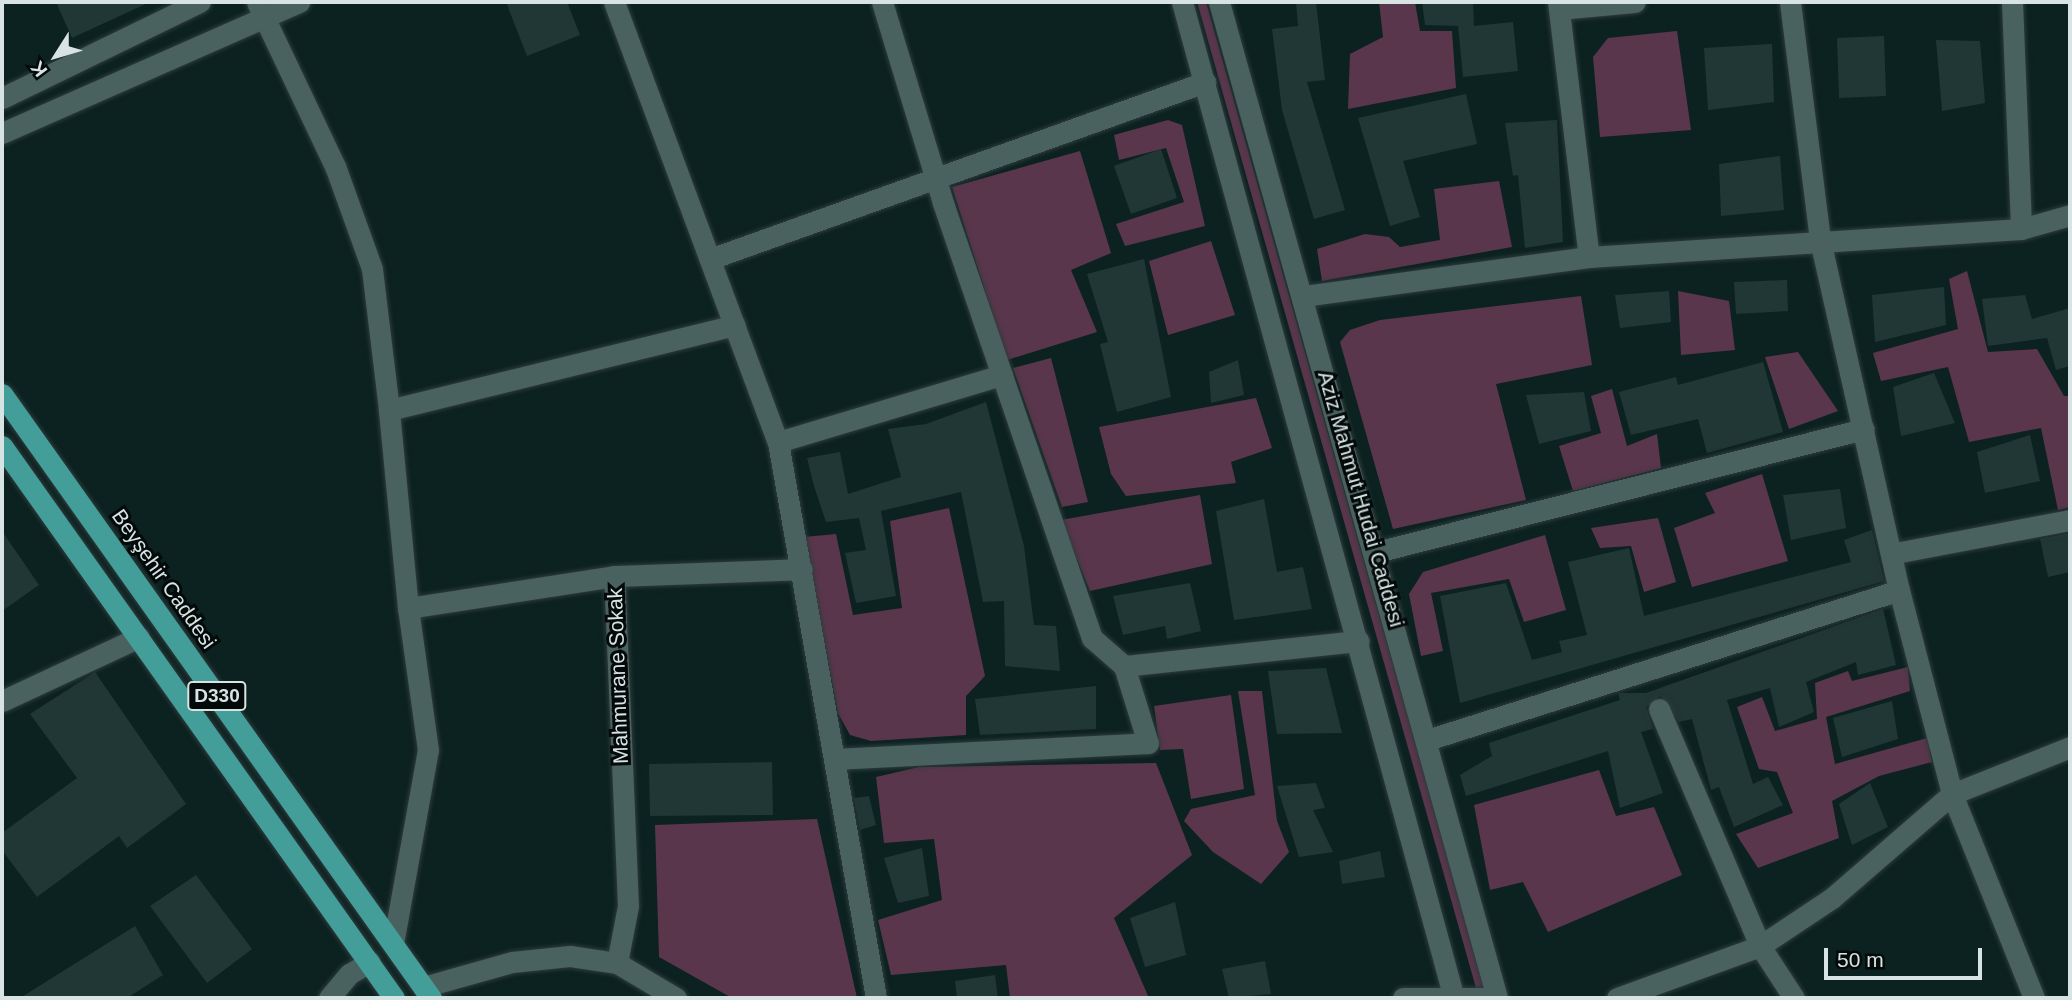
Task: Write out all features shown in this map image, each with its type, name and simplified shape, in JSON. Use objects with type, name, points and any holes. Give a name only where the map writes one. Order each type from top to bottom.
[{"type":"highway","name":"Beyşehir Caddesi","points":[[2,394],[427,993]]},
{"type":"highway","name":"D330","points":[[2,446],[394,998]]},
{"type":"street","points":[[2,98],[200,2]]},
{"type":"street","points":[[2,133],[261,7],[299,2]]},
{"type":"street","points":[[614,2],[778,442],[876,998]]},
{"type":"street","points":[[835,760],[1148,743],[1124,666],[1092,638],[935,176],[883,2]]},
{"type":"street","name":"Aziz Mahmut Hudai Caddesi","points":[[1182,2],[1359,641],[1454,997]]},
{"type":"street","name":"Aziz Mahmut Hudai Caddesi","points":[[1219,2],[1376,552],[1497,998]]},
{"type":"street","points":[[1590,257],[1558,5],[1635,2]]},
{"type":"street","points":[[1790,2],[1820,240],[1895,553],[1899,590],[1952,794],[2034,998]]},
{"type":"street","points":[[2012,2],[2021,229]]},
{"type":"street","points":[[261,7],[335,166],[372,269],[408,608],[428,750],[393,944]]},
{"type":"street","points":[[710,259],[935,176],[1205,82]]},
{"type":"street","points":[[1304,296],[1590,257],[2021,229],[2070,215]]},
{"type":"street","points":[[388,410],[734,325]]},
{"type":"street","points":[[778,442],[1002,375]]},
{"type":"street","points":[[1376,552],[1864,429]]},
{"type":"street","points":[[1895,553],[2070,520]]},
{"type":"street","name":"Mahmurane Sokak","points":[[617,963],[628,906],[614,576],[802,569]]},
{"type":"street","points":[[408,608],[614,576]]},
{"type":"street","points":[[1427,740],[1899,590]]},
{"type":"street","points":[[2,701],[139,637]]},
{"type":"street","points":[[1124,666],[1359,641]]},
{"type":"street","points":[[1659,709],[1760,946],[1794,998]]},
{"type":"street","points":[[1617,998],[1760,946],[1832,898],[1952,794],[2070,747]]},
{"type":"street","points":[[427,993],[513,962],[570,956],[617,963],[677,998]]},
{"type":"street","points":[[329,998],[349,974],[370,962]]},
{"type":"street","points":[[1403,998],[1486,998]]},
{"type":"shaded area","points":[[1197,2],[1206,2],[1484,987],[1476,988]]},
{"type":"shaded area","points":[[1379,2],[1415,2],[1420,31],[1452,31],[1456,88],[1348,109],[1350,54],[1383,37]]},
{"type":"shaded area","points":[[1677,31],[1691,130],[1600,137],[1593,57],[1608,38]]},
{"type":"shaded area","points":[[1168,120],[1182,125],[1205,226],[1125,246],[1116,224],[1184,202],[1166,148],[1119,160],[1114,135]]},
{"type":"shaded area","points":[[1080,151],[1111,253],[1071,270],[1097,332],[1007,360],[952,187]]},
{"type":"shaded area","points":[[1499,181],[1512,247],[1322,281],[1317,249],[1365,234],[1389,237],[1400,247],[1440,240],[1434,189]]},
{"type":"shaded area","points":[[1211,241],[1235,315],[1168,335],[1149,261]]},
{"type":"shaded area","points":[[1967,271],[1988,352],[2037,349],[2064,396],[2070,396],[2070,507],[2058,510],[2041,428],[1969,442],[1948,367],[1881,381],[1873,353],[1958,329],[1949,279]]},
{"type":"shaded area","points":[[1678,291],[1729,301],[1735,350],[1681,355]]},
{"type":"shaded area","points":[[1581,296],[1592,365],[1496,384],[1526,500],[1393,529],[1340,342],[1350,330],[1380,320]]},
{"type":"shaded area","points":[[1798,352],[1838,411],[1789,429],[1765,357]]},
{"type":"shaded area","points":[[1051,358],[1088,502],[1062,507],[1013,368]]},
{"type":"shaded area","points":[[1612,389],[1627,446],[1657,434],[1661,468],[1573,491],[1559,446],[1601,433],[1591,396]]},
{"type":"shaded area","points":[[1256,398],[1272,448],[1231,462],[1236,483],[1126,496],[1111,474],[1099,427]]},
{"type":"shaded area","points":[[1762,474],[1788,561],[1692,587],[1674,528],[1715,513],[1705,493]]},
{"type":"shaded area","points":[[1200,495],[1212,564],[1090,591],[1061,520]]},
{"type":"shaded area","points":[[949,508],[985,676],[966,696],[966,735],[871,741],[850,735],[838,713],[804,537],[836,534],[853,615],[902,608],[890,521]]},
{"type":"shaded area","points":[[1658,518],[1676,582],[1644,592],[1631,546],[1600,548],[1591,528]]},
{"type":"shaded area","points":[[1545,535],[1566,610],[1524,622],[1509,579],[1431,593],[1443,651],[1421,656],[1409,594],[1423,572]]},
{"type":"shaded area","points":[[1908,667],[1910,691],[1826,717],[1835,764],[1927,738],[1932,762],[1879,776],[1832,801],[1839,838],[1758,868],[1736,834],[1793,813],[1777,772],[1759,769],[1737,707],[1762,697],[1775,731],[1817,719],[1815,683],[1848,671],[1852,681]]},
{"type":"shaded area","points":[[1238,691],[1262,691],[1277,821],[1289,852],[1261,884],[1213,852],[1184,821],[1191,809],[1255,795]]},
{"type":"shaded area","points":[[1231,695],[1244,789],[1191,799],[1183,749],[1160,750],[1154,706]]},
{"type":"shaded area","points":[[1156,763],[1192,855],[1114,918],[1149,998],[1010,998],[1006,965],[891,975],[878,920],[942,900],[934,839],[884,843],[876,777],[919,767]]},
{"type":"shaded area","points":[[1599,770],[1616,816],[1654,807],[1682,875],[1548,932],[1523,882],[1490,890],[1474,805]]},
{"type":"shaded area","points":[[817,819],[857,998],[732,998],[659,957],[655,825]]},
{"type":"building","points":[[56,2],[150,2],[72,38]]},
{"type":"building","points":[[506,2],[567,2],[580,35],[527,56]]},
{"type":"building","points":[[1296,2],[1316,2],[1325,80],[1307,82],[1345,210],[1314,219],[1282,110],[1272,29],[1298,26]]},
{"type":"building","points":[[1422,2],[1473,2],[1474,26],[1513,22],[1518,71],[1463,77],[1458,26],[1425,25]]},
{"type":"building","points":[[1884,36],[1886,96],[1839,98],[1837,38]]},
{"type":"building","points":[[1936,40],[1980,41],[1985,103],[1942,111]]},
{"type":"building","points":[[1772,44],[1774,102],[1708,110],[1704,48]]},
{"type":"building","points":[[1466,94],[1477,144],[1403,161],[1420,217],[1390,226],[1358,118]]},
{"type":"building","points":[[1557,120],[1563,242],[1525,248],[1518,175],[1513,176],[1505,123]]},
{"type":"building","points":[[1161,149],[1177,198],[1131,214],[1114,166]]},
{"type":"building","points":[[1780,156],[1784,210],[1721,216],[1719,164]]},
{"type":"building","points":[[1144,259],[1171,397],[1117,412],[1100,344],[1108,342],[1087,274]]},
{"type":"building","points":[[1787,280],[1788,311],[1736,314],[1734,282]]},
{"type":"building","points":[[1944,287],[1946,325],[1875,342],[1872,295]]},
{"type":"building","points":[[1669,291],[1671,322],[1620,328],[1615,295]]},
{"type":"building","points":[[2025,295],[2032,319],[2070,308],[2070,366],[2056,370],[2047,338],[1988,346],[1982,299]]},
{"type":"building","points":[[1238,360],[1244,395],[1211,403],[1209,372]]},
{"type":"building","points":[[1763,362],[1783,432],[1707,453],[1698,419],[1631,435],[1619,392],[1676,377],[1678,385]]},
{"type":"building","points":[[1934,373],[1955,423],[1901,436],[1893,387]]},
{"type":"building","points":[[1584,392],[1591,431],[1539,444],[1526,395]]},
{"type":"building","points":[[986,402],[1024,546],[1034,625],[1056,626],[1060,671],[1005,666],[1004,601],[983,602],[961,492],[881,511],[896,596],[856,603],[845,553],[866,550],[859,518],[826,522],[814,486],[807,458],[840,452],[848,494],[901,477],[888,429],[926,424]]},
{"type":"building","points":[[2030,435],[2040,481],[1985,493],[1977,452]]},
{"type":"building","points":[[1840,489],[1846,528],[1791,540],[1783,495]]},
{"type":"building","points":[[1264,499],[1277,572],[1303,567],[1312,609],[1234,620],[1216,511]]},
{"type":"building","points":[[1872,530],[1884,581],[1460,703],[1440,596],[1506,583],[1532,660],[1562,652],[1559,641],[1587,635],[1568,562],[1629,548],[1644,616],[1851,562],[1844,540]]},
{"type":"building","points":[[2,531],[39,585],[2,611]]},
{"type":"building","points":[[2070,533],[2070,572],[2048,577],[2040,539]]},
{"type":"building","points":[[1190,583],[1201,631],[1167,639],[1165,626],[1123,635],[1113,596]]},
{"type":"building","points":[[1883,609],[1896,665],[1858,675],[1856,662],[1806,682],[1814,712],[1779,727],[1770,688],[1727,700],[1753,784],[1768,777],[1783,805],[1734,827],[1719,787],[1711,790],[1692,719],[1679,722],[1660,696],[1646,707],[1653,729],[1641,732],[1663,793],[1620,808],[1608,751],[1466,796],[1460,775],[1492,756],[1489,743],[1620,700],[1618,693],[1646,693]]},
{"type":"building","points":[[1326,668],[1342,733],[1277,734],[1268,671]]},
{"type":"building","points":[[95,672],[186,804],[127,848],[119,836],[37,897],[2,850],[2,833],[77,778],[30,714]]},
{"type":"building","points":[[1096,686],[1096,729],[980,735],[975,699]]},
{"type":"building","points":[[1892,701],[1898,739],[1842,757],[1833,718]]},
{"type":"building","points":[[772,762],[773,815],[650,816],[649,764]]},
{"type":"building","points":[[1316,783],[1325,808],[1313,810],[1333,852],[1299,857],[1277,786]]},
{"type":"building","points":[[1870,783],[1888,827],[1852,845],[1839,804]]},
{"type":"building","points":[[869,796],[876,825],[860,830],[854,798]]},
{"type":"building","points":[[922,848],[929,896],[898,903],[884,858]]},
{"type":"building","points":[[1380,851],[1385,877],[1342,884],[1339,861]]},
{"type":"building","points":[[196,875],[252,949],[207,983],[150,906]]},
{"type":"building","points":[[1175,902],[1186,955],[1145,967],[1130,918]]},
{"type":"building","points":[[135,926],[163,975],[127,998],[20,998]]},
{"type":"building","points":[[1265,961],[1271,994],[1229,998],[1222,969]]},
{"type":"building","points":[[995,975],[998,998],[957,998],[955,981]]}]
